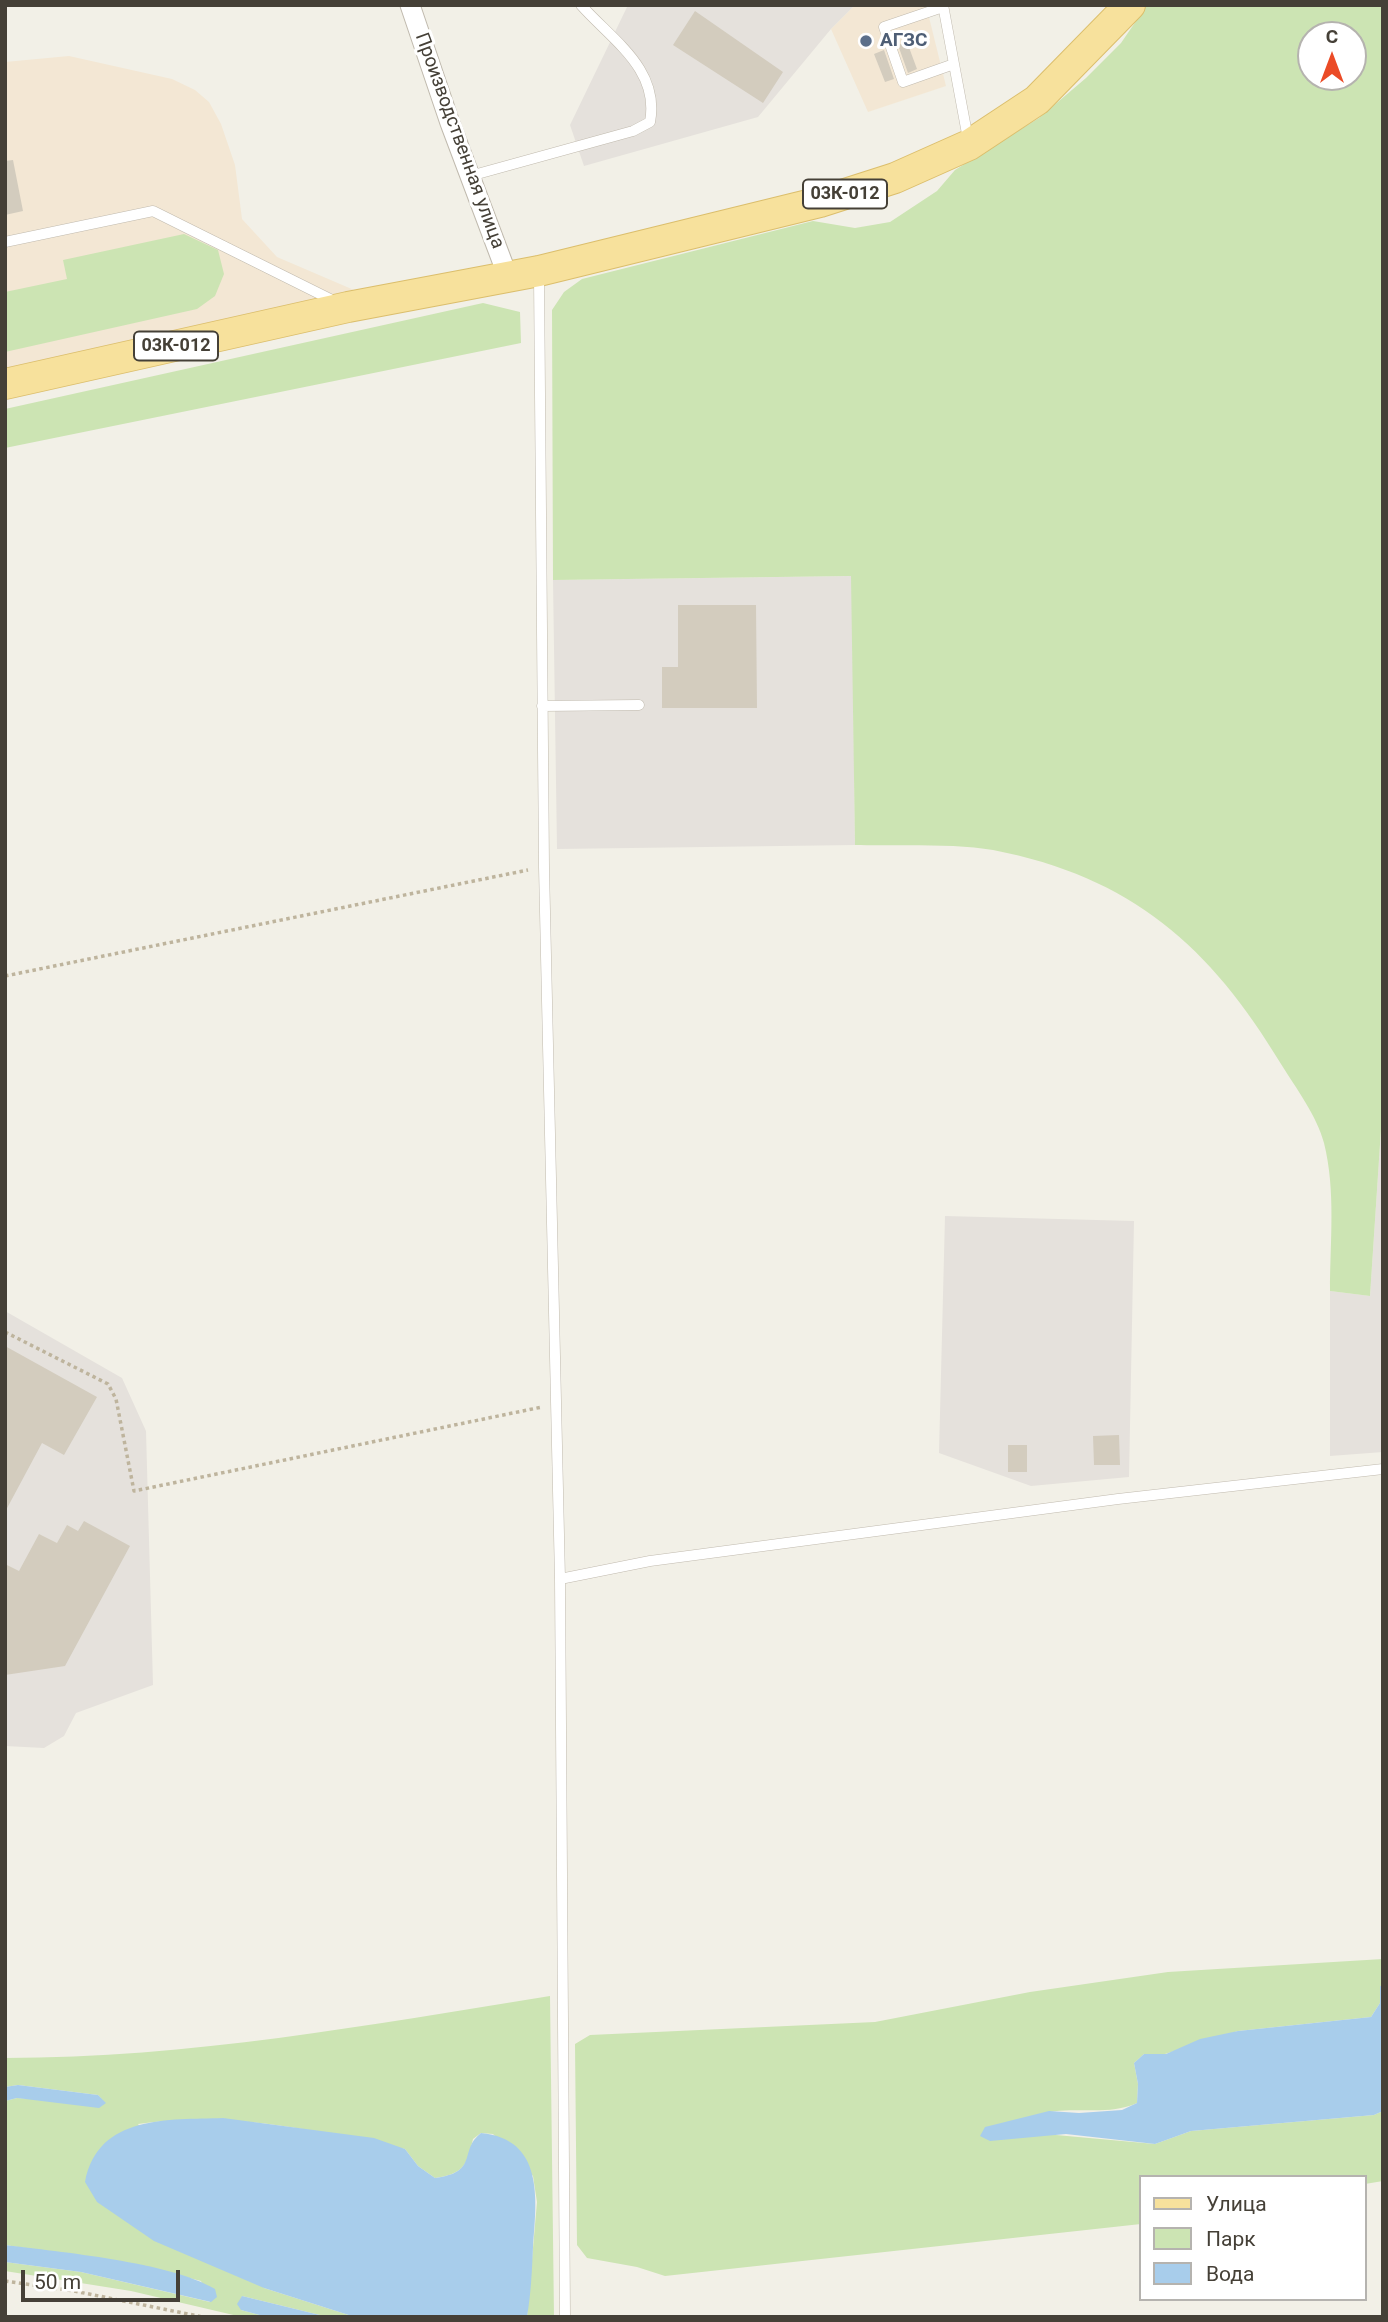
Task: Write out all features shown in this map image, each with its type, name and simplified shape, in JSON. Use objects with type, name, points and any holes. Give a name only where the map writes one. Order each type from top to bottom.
[{"type":"main road","name":"03К-012","points":[[5,384],[348,307],[539,271],[820,202],[895,178],[969,145],[1037,100],[1114,25],[1130,5]]},
{"type":"street","name":"Производственная улица","points":[[410,5],[508,277]]},
{"type":"lane","points":[[470,176],[633,131],[650,122],[652,97],[641,70],[581,5]]},
{"type":"lane","points":[[954,64],[903,82],[884,27],[943,6],[954,64],[969,145]]},
{"type":"lane","points":[[5,242],[153,211],[348,307]]},
{"type":"lane","points":[[539,271],[544,867],[560,1579],[565,2317]]},
{"type":"lane","points":[[542,706],[639,705]]},
{"type":"lane","points":[[560,1579],[664,1559],[1118,1499],[1383,1469]]},
{"type":"path","points":[[5,976],[544,867]]},
{"type":"path","points":[[5,1332],[108,1384],[116,1399],[134,1491],[556,1404]]},
{"type":"path","points":[[5,2281],[74,2291],[202,2317]]},
{"type":"shaded area","points":[[628,5],[855,5],[831,29],[758,117],[584,166],[570,125]]},
{"type":"shaded area","points":[[855,5],[926,5],[946,86],[868,112],[831,29]]},
{"type":"shaded area","points":[[69,56],[172,79],[195,90],[209,102],[221,124],[235,165],[242,219],[277,257],[354,290],[5,370],[5,62]]},
{"type":"shaded area","points":[[852,576],[855,845],[557,849],[553,580]]},
{"type":"shaded area","points":[[1383,1099],[1383,1452],[1330,1456],[1330,1291],[1370,1296]]},
{"type":"shaded area","points":[[945,1216],[1134,1221],[1129,1477],[1031,1486],[939,1453]]},
{"type":"shaded area","points":[[5,1311],[122,1378],[146,1431],[153,1685],[76,1713],[64,1736],[44,1748],[5,1746]]},
{"type":"green space","points":[[1147,5],[1383,5],[1383,1099],[1370,1296],[1330,1291],[1331,1198],[1328,1161],[1321,1133],[1306,1102],[1254,1022],[1226,985],[1195,952],[1162,923],[1126,898],[1087,878],[1042,862],[978,848],[855,845],[851,576],[553,580],[552,310],[564,292],[582,279],[813,221],[855,228],[890,222],[937,191],[955,170],[1039,118],[1086,78],[1121,43]]},
{"type":"green space","points":[[184,234],[218,250],[224,274],[215,296],[197,309],[5,352],[5,292],[67,279],[63,260]]},
{"type":"green space","points":[[483,303],[520,312],[521,343],[5,448],[5,409]]},
{"type":"green space","points":[[1383,1959],[1380,2003],[1371,2017],[1238,2031],[1165,2054],[1144,2054],[1134,2063],[1138,2084],[1137,2103],[1112,2110],[1060,2111],[1036,2116],[1045,2134],[1155,2144],[1191,2131],[1374,2115],[1383,2111],[1383,2181],[1367,2184],[1367,2175],[1140,2175],[1140,2224],[665,2276],[637,2267],[587,2258],[577,2245],[575,2044],[590,2035],[875,2022],[1030,1992],[1168,1972]]},
{"type":"green space","points":[[550,1996],[554,2317],[527,2317],[537,2202],[533,2176],[493,2134],[481,2133],[473,2139],[466,2162],[458,2171],[435,2178],[418,2166],[405,2149],[305,2129],[207,2120],[138,2124],[264,2288],[355,2317],[328,2317],[242,2296],[241,2310],[267,2317],[242,2317],[131,2291],[5,2271],[5,2262],[81,2272],[210,2302],[201,2281],[137,2265],[5,2245],[5,2101],[17,2098],[105,2103],[98,2095],[18,2085],[5,2087],[5,2058],[74,2057],[211,2046]]},
{"type":"water","points":[[1380,1986],[1383,1986],[1383,2111],[1374,2115],[1191,2131],[1155,2144],[1066,2134],[990,2141],[980,2136],[985,2127],[1049,2111],[1079,2113],[1122,2110],[1137,2103],[1138,2084],[1134,2063],[1144,2054],[1166,2054],[1200,2039],[1238,2031],[1371,2017],[1380,2003]]},
{"type":"water","points":[[18,2085],[98,2095],[106,2103],[99,2108],[17,2098],[5,2101],[5,2087]]},
{"type":"water","points":[[223,2118],[374,2138],[405,2149],[418,2166],[435,2178],[458,2171],[463,2166],[474,2140],[481,2133],[501,2138],[516,2147],[526,2159],[535,2191],[532,2273],[527,2317],[355,2317],[264,2288],[154,2241],[97,2202],[85,2182],[92,2160],[104,2144],[120,2132],[159,2121]]},
{"type":"water","points":[[5,2245],[143,2265],[195,2280],[215,2289],[217,2297],[211,2302],[81,2272],[5,2262]]},
{"type":"water","points":[[242,2296],[328,2317],[267,2317],[241,2310],[237,2304]]},
{"type":"building","points":[[695,11],[783,72],[763,103],[673,45]]},
{"type":"building","points":[[907,42],[917,69],[908,73],[898,45]]},
{"type":"building","points":[[884,50],[894,79],[885,82],[874,54]]},
{"type":"building","points":[[13,160],[23,211],[5,215],[5,161]]},
{"type":"building","points":[[678,605],[756,605],[757,708],[662,708],[662,667],[678,667]]},
{"type":"building","points":[[5,1346],[97,1397],[64,1455],[42,1443],[5,1512]]},
{"type":"building","points":[[1119,1435],[1120,1465],[1094,1465],[1093,1436]]},
{"type":"building","points":[[1008,1445],[1027,1445],[1027,1472],[1008,1472]]},
{"type":"building","points":[[84,1521],[130,1546],[65,1666],[5,1675],[5,1564],[19,1571],[39,1534],[57,1543],[67,1525],[78,1531]]},
{"type":"place","name":"АГЗС","points":[[866,41]]}]
